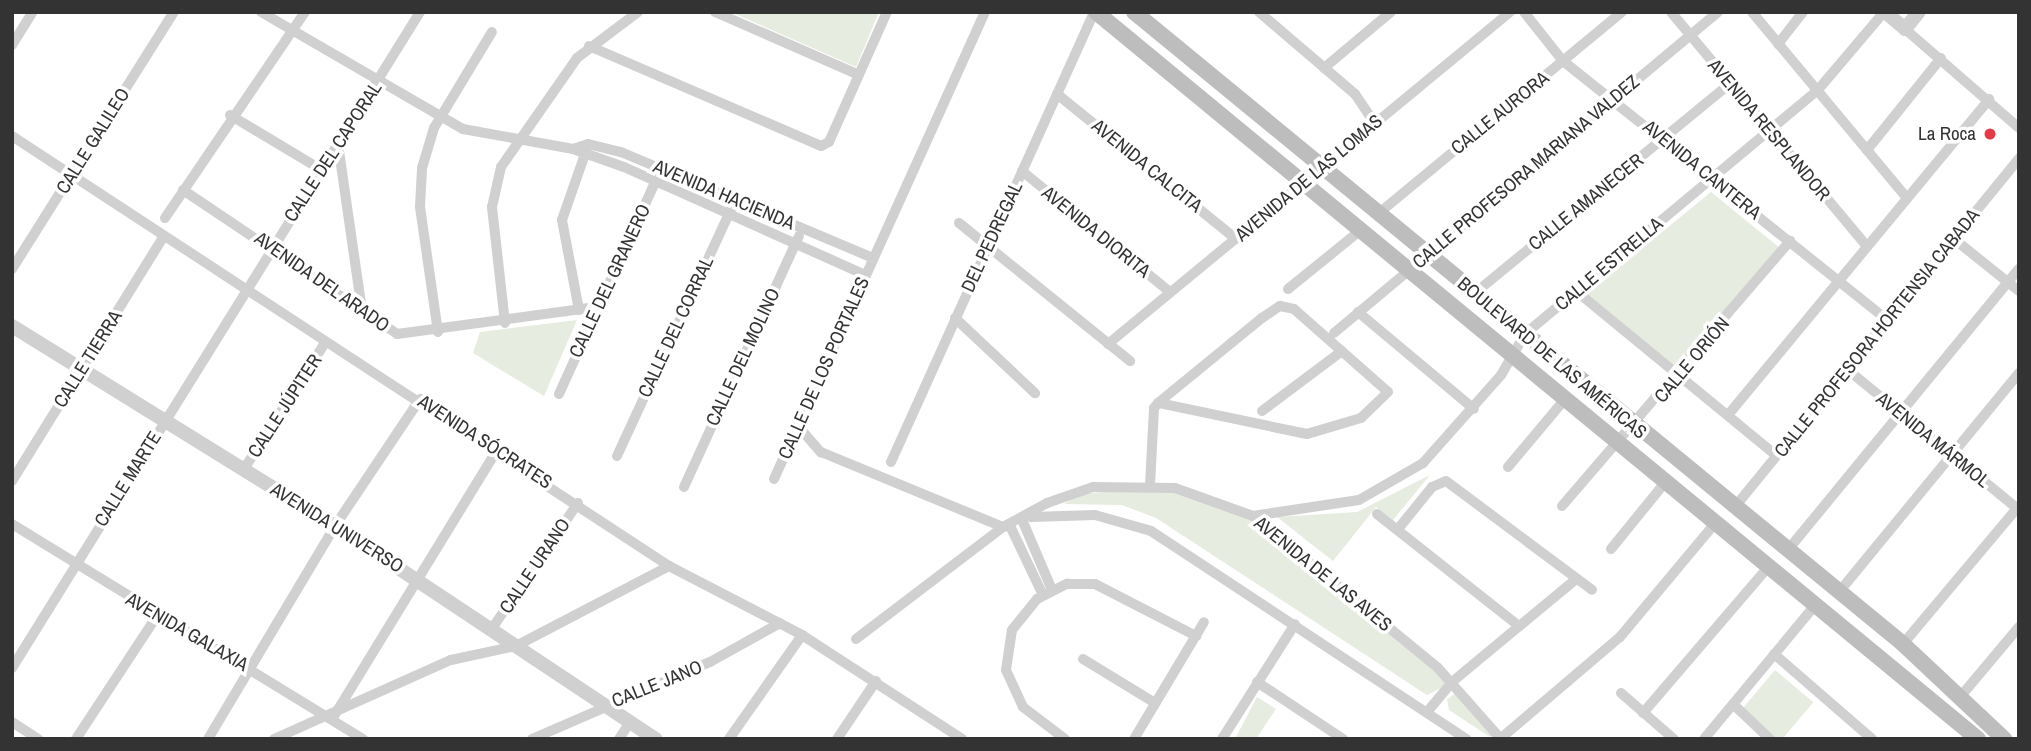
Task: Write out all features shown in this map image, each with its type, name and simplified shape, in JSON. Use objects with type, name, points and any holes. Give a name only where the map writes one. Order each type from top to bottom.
[{"type":"main road","name":"BOULEVARD DE LAS AMÉRICAS","points":[[1095,12],[1411,268],[1978,739]]},
{"type":"main road","name":"BOULEVARD DE LAS AMÉRICAS","points":[[1134,12],[1634,427],[1903,644],[2004,739]]},
{"type":"street","points":[[12,45],[33,12]]},
{"type":"street","name":"CALLE GALILEO","points":[[12,269],[174,12]]},
{"type":"street","name":"AVENIDA HACIENDA","points":[[261,12],[440,118],[518,142],[587,150],[661,169],[736,198],[873,258]]},
{"type":"street","points":[[165,218],[230,115],[305,12]]},
{"type":"street","name":"CALLE DEL CAPORAL","points":[[244,291],[378,83],[420,12]]},
{"type":"street","points":[[505,323],[492,207],[496,179],[518,142],[589,46],[638,12]]},
{"type":"street","points":[[715,12],[859,75]]},
{"type":"street","points":[[589,46],[821,146],[830,142],[887,12]]},
{"type":"street","name":"CALLE DE LOS PORTALES","points":[[774,479],[985,12]]},
{"type":"street","name":"DEL PEDREGAL","points":[[891,462],[1095,12]]},
{"type":"street","points":[[1259,12],[1356,94],[1375,124]]},
{"type":"street","points":[[1324,68],[1391,12]]},
{"type":"street","name":"AVENIDA DE LAS LOMAS","points":[[1108,344],[1510,12]]},
{"type":"street","name":"AVENIDA CANTERA","points":[[1524,12],[1563,61],[1888,320]]},
{"type":"street","name":"CALLE AURORA","points":[[1379,213],[1622,12]]},
{"type":"street","name":"AVENIDA RESPLANDOR","points":[[1671,12],[1867,246]]},
{"type":"street","name":"CALLE PROFESORA MARIANA VALDEZ","points":[[1334,333],[1426,253],[1718,12]]},
{"type":"street","points":[[1752,12],[1907,198]]},
{"type":"street","points":[[1779,44],[1803,12]]},
{"type":"street","points":[[1885,12],[1989,99],[2019,128]]},
{"type":"street","name":"CALLE ESTRELLA","points":[[1253,516],[1359,500],[1423,463],[1474,409],[1514,354],[1525,334],[1817,91],[1885,12]]},
{"type":"street","points":[[1905,29],[1919,12]]},
{"type":"street","points":[[438,332],[420,187],[440,118],[492,32]]},
{"type":"street","points":[[1867,150],[1941,58]]},
{"type":"street","name":"CALLE AMANECER","points":[[1475,293],[1730,84]]},
{"type":"street","name":"AVENIDA CALCITA","points":[[1057,94],[1236,239]]},
{"type":"street","points":[[1728,415],[1989,99]]},
{"type":"street","points":[[230,115],[322,170]]},
{"type":"street","name":"AVENIDA SÓCRATES","points":[[12,136],[244,291],[420,399],[578,502],[668,566],[802,635],[876,681],[954,737]]},
{"type":"street","points":[[338,144],[362,310]]},
{"type":"street","points":[[579,310],[562,220],[587,150]]},
{"type":"street","name":"AVENIDA HACIENDA","points":[[587,150],[866,275]]},
{"type":"street","name":"CALLE PROFESORA HORTENSIA CABADA","points":[[1734,508],[2019,158]]},
{"type":"street","name":"CALLE DEL GRANERO","points":[[559,394],[596,307],[661,169]]},
{"type":"street","name":"AVENIDA DIORITA","points":[[1022,172],[1170,292]]},
{"type":"street","name":"AVENIDA DEL ARADO","points":[[183,190],[272,247],[397,334],[438,332],[505,323],[596,307]]},
{"type":"street","name":"CALLE DEL CORRAL","points":[[617,456],[736,198]]},
{"type":"street","points":[[959,223],[1130,361]]},
{"type":"street","name":"CALLE DEL MOLINO","points":[[684,487],[803,228]]},
{"type":"street","points":[[1288,289],[1362,229]]},
{"type":"street","name":"CALLE TIERRA","points":[[12,481],[163,237]]},
{"type":"street","points":[[1954,239],[2019,291]]},
{"type":"street","name":"CALLE ORIÓN","points":[[1562,506],[1680,376],[1790,241]]},
{"type":"street","points":[[1787,551],[2019,269]]},
{"type":"street","name":"CALLE MARTE","points":[[12,668],[244,291]]},
{"type":"street","points":[[1576,291],[1776,455]]},
{"type":"street","points":[[1150,485],[1158,403],[1280,306],[1294,309],[1388,394],[1372,411],[1337,427],[1281,433],[1158,403]]},
{"type":"street","points":[[1358,312],[1474,409]]},
{"type":"street","points":[[955,318],[1035,393]]},
{"type":"street","name":"AVENIDA UNIVERSO","points":[[12,326],[162,425],[244,469],[335,526],[656,739]]},
{"type":"street","name":"CALLE JÚPITER","points":[[244,469],[326,343]]},
{"type":"street","points":[[1262,411],[1342,351]]},
{"type":"street","name":"AVENIDA MÁRMOL","points":[[1848,370],[2018,508]]},
{"type":"street","points":[[1839,592],[2019,373]]},
{"type":"street","points":[[1508,467],[1566,398]]},
{"type":"street","points":[[208,739],[248,665],[335,526],[420,399]]},
{"type":"street","points":[[798,426],[821,452],[1007,527],[1048,592]]},
{"type":"street","points":[[334,716],[416,578],[497,450]]},
{"type":"street","points":[[1398,529],[1432,487],[1446,481],[1575,580],[1592,590]]},
{"type":"street","points":[[1611,549],[1667,481]]},
{"type":"street","name":"AVENIDA DE LAS AVES","points":[[856,639],[1007,527],[1027,519],[1047,503],[1093,487],[1150,485],[1203,495],[1253,516],[1452,682],[1500,738]]},
{"type":"street","name":"CALLE URANO","points":[[491,630],[578,502]]},
{"type":"street","points":[[1903,644],[2018,508]]},
{"type":"street","points":[[1377,514],[1519,626]]},
{"type":"street","points":[[1027,519],[1048,592]]},
{"type":"street","name":"AVENIDA DE LAS AVES","points":[[1027,519],[1128,521],[1198,558],[1466,739]]},
{"type":"street","points":[[1500,738],[1620,637],[1717,521]]},
{"type":"street","name":"AVENIDA GALAXIA","points":[[12,524],[156,617],[248,665],[334,716],[363,739]]},
{"type":"street","points":[[1643,713],[1770,565]]},
{"type":"street","points":[[274,739],[334,716],[451,660],[516,646],[668,566]]},
{"type":"street","points":[[1427,712],[1452,682],[1575,580]]},
{"type":"street","points":[[1065,739],[1023,707],[1006,670],[1012,630],[1048,592],[1078,583],[1109,587],[1196,636]]},
{"type":"street","points":[[1703,739],[1817,603]]},
{"type":"street","points":[[76,739],[156,617]]},
{"type":"street","points":[[1134,739],[1204,622]]},
{"type":"street","name":"CALLE JANO","points":[[532,739],[605,705],[710,662],[779,623]]},
{"type":"street","points":[[1222,739],[1295,624]]},
{"type":"street","points":[[1961,696],[2019,627]]},
{"type":"street","points":[[729,739],[802,635]]},
{"type":"street","points":[[1774,654],[1872,739]]},
{"type":"street","points":[[1083,659],[1156,703]]},
{"type":"street","points":[[837,739],[876,681]]},
{"type":"street","points":[[1257,682],[1343,739]]},
{"type":"street","points":[[1620,694],[1674,739]]},
{"type":"street","points":[[1732,704],[1770,739]]},
{"type":"street","points":[[12,722],[38,739]]},
{"type":"street","points":[[619,739],[630,722]]},
{"type":"shaded area","points":[[731,12],[879,12],[856,67]]},
{"type":"shaded area","points":[[1711,192],[1780,248],[1677,371],[1585,295]]},
{"type":"shaded area","points":[[577,320],[544,396],[473,353],[480,332]]},
{"type":"shaded area","points":[[1430,475],[1393,520],[1376,507],[1333,561],[1277,517],[1357,512]]},
{"type":"shaded area","points":[[1161,487],[1232,504],[1446,677],[1443,687],[1427,695],[1156,518],[1122,505],[1064,504],[1080,494]]},
{"type":"shaded area","points":[[1775,670],[1813,702],[1782,739],[1775,739],[1741,711]]},
{"type":"shaded area","points":[[1456,693],[1492,735],[1490,737],[1449,710],[1447,699]]},
{"type":"shaded area","points":[[1257,697],[1276,709],[1256,739],[1235,739]]},
{"type":"place","name":"La Roca","points":[[1990,134]]}]
